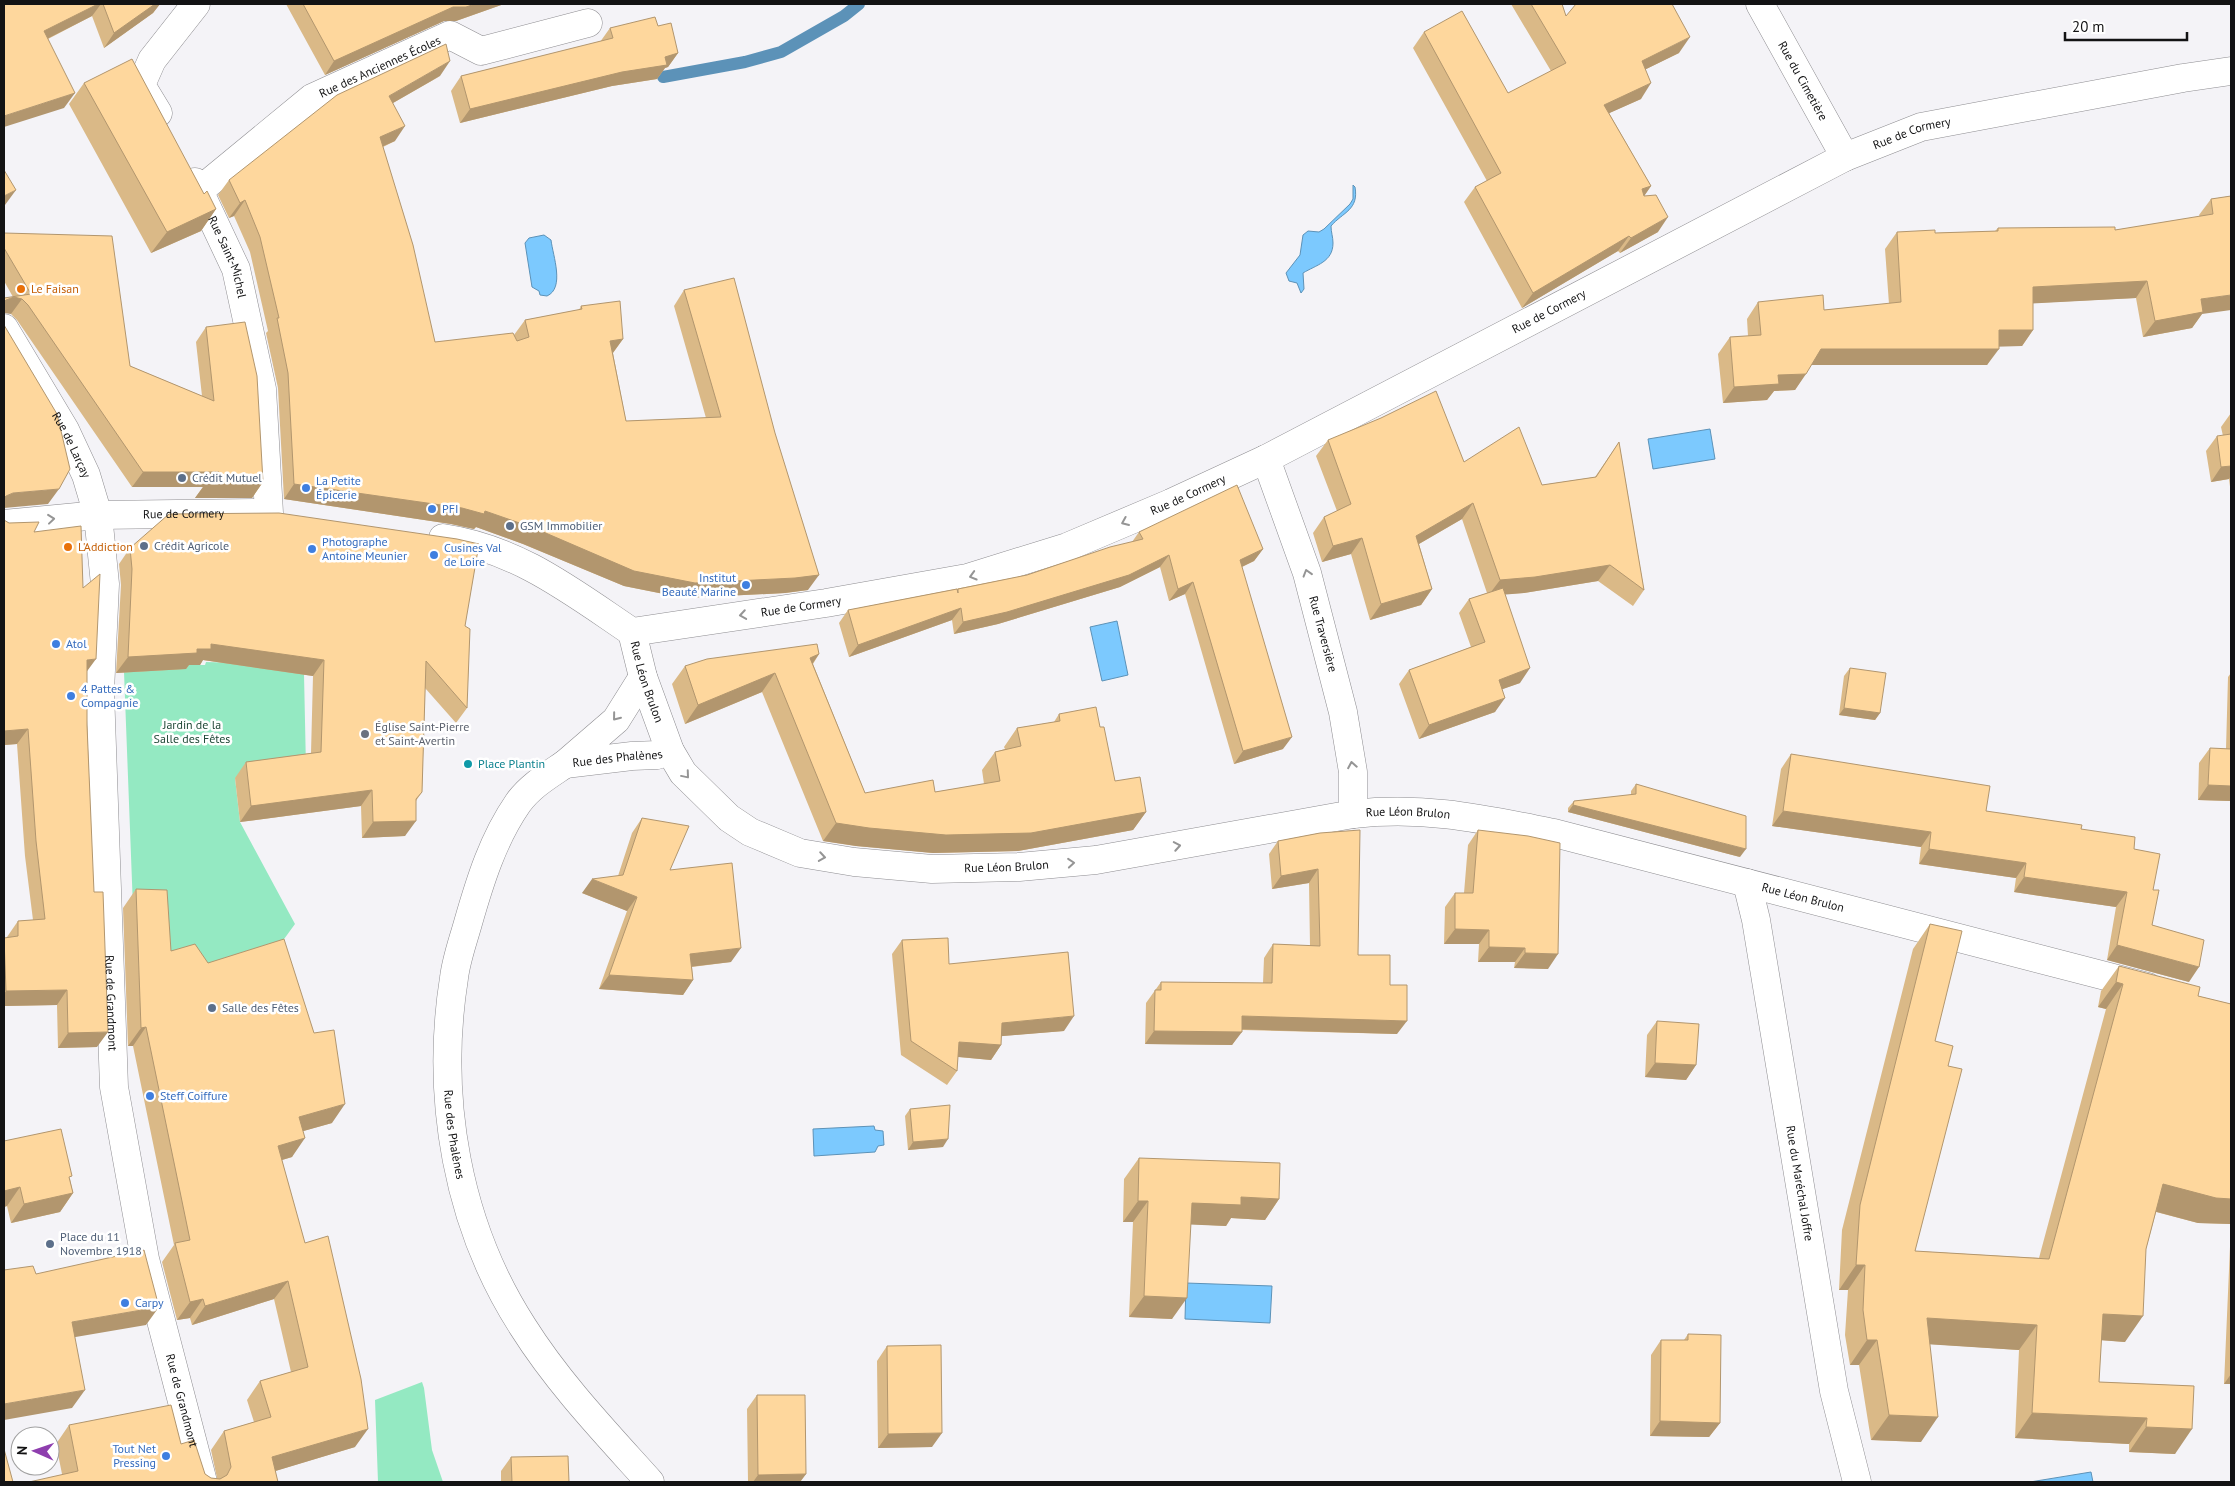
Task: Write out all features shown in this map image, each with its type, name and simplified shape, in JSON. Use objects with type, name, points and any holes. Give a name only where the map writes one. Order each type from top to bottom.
[{"type":"street","points":[[168,132],[141,85],[152,60],[196,4]]},
{"type":"street","name":"Rue du Cimetière","points":[[1760,4],[1845,157]]},
{"type":"street","name":"Rue des Anciennes Écoles","points":[[199,191],[312,98],[450,35],[481,51],[588,23]]},
{"type":"street","name":"Rue de Cormery","points":[[632,632],[826,603],[967,578],[1067,546],[1266,459],[1845,157],[1921,127],[2183,78],[2231,71]]},
{"type":"street","name":"Rue Saint-Michel","points":[[186,163],[236,269],[262,389],[269,513]]},
{"type":"street","name":"Rue de Larçay","points":[[4,328],[65,430],[86,475],[98,514]]},
{"type":"street","name":"Rue Traversière","points":[[1266,459],[1307,572],[1343,712],[1353,772],[1353,814]]},
{"type":"street","name":"Rue de Cormery","points":[[4,524],[98,514],[269,513],[297,516]]},
{"type":"street","name":"Rue de Grandmont","points":[[98,514],[105,584],[100,690],[114,1088],[145,1259],[203,1482]]},
{"type":"street","points":[[421,535],[449,539],[497,551],[535,568],[632,632]]},
{"type":"street","name":"Rue Léon Brulon","points":[[632,632],[643,677],[670,751],[683,773],[728,818],[750,832],[800,853],[854,862],[932,869],[1019,868],[1096,860],[1353,814],[1383,810],[1421,810],[1471,816],[1554,833],[2175,994]]},
{"type":"street","name":"Rue des Phalènes","points":[[643,677],[616,720],[565,764],[537,783],[519,802],[486,865],[454,977],[446,1056],[449,1114],[458,1167],[470,1211],[483,1248],[506,1298],[524,1328],[575,1398],[650,1482]]},
{"type":"street","name":"Rue des Phalènes","points":[[565,764],[632,756],[657,756],[670,751]]},
{"type":"street","name":"Rue du Maréchal Joffre","points":[[1747,883],[1756,920],[1834,1391],[1857,1482]]},
{"type":"green space","name":"Jardin de la Salle des Fêtes","points":[[206,662],[241,663],[242,665],[304,674],[306,768],[235,778],[240,822],[295,924],[271,957],[157,970],[133,908],[124,672],[162,670],[186,665],[205,665]]},
{"type":"green space","points":[[422,1382],[432,1450],[443,1482],[378,1482],[375,1400]]},
{"type":"water","points":[[1353,185],[1356,195],[1355,201],[1349,210],[1331,226],[1333,243],[1330,255],[1323,262],[1303,273],[1304,289],[1301,293],[1297,283],[1289,281],[1286,273],[1300,255],[1303,235],[1308,231],[1319,232],[1324,229],[1350,204],[1353,199]]},
{"type":"water","points":[[544,235],[551,240],[557,279],[556,286],[547,296],[540,295],[539,291],[532,287],[525,243],[529,238]]},
{"type":"water","points":[[1710,429],[1715,459],[1653,469],[1648,439]]},
{"type":"water","points":[[1117,621],[1128,675],[1102,681],[1090,627]]},
{"type":"water","points":[[874,1126],[875,1130],[883,1131],[884,1145],[878,1146],[875,1152],[814,1156],[813,1129]]},
{"type":"water","points":[[1186,1283],[1272,1286],[1270,1323],[1185,1319]]},
{"type":"water","points":[[2091,1472],[2093,1482],[2030,1482]]},
{"type":"building","points":[[4,4],[98,4],[44,31],[75,93],[4,116]]},
{"type":"building","points":[[103,4],[155,4],[114,33]]},
{"type":"building","points":[[303,4],[475,4],[466,7],[453,7],[334,61]]},
{"type":"building","points":[[1531,4],[1562,4],[1566,16],[1576,4],[1672,4],[1690,37],[1642,61],[1651,83],[1604,105],[1651,186],[1642,189],[1644,196],[1656,195],[1668,217],[1631,238],[1629,236],[1533,293],[1475,187],[1501,173],[1424,32],[1462,11],[1508,93],[1566,63]]},
{"type":"building","points":[[655,17],[658,26],[671,23],[678,53],[665,57],[667,65],[622,72],[470,109],[461,76],[613,38],[610,28]]},
{"type":"building","points":[[446,44],[450,61],[389,96],[405,126],[380,137],[413,245],[435,342],[513,333],[517,341],[529,337],[525,320],[582,309],[581,306],[620,301],[623,339],[610,341],[626,421],[721,417],[684,290],[734,278],[775,433],[819,575],[695,583],[634,571],[534,528],[485,511],[484,514],[462,508],[294,484],[288,373],[277,318],[279,318],[260,237],[245,200],[240,203],[229,180],[337,95]]},
{"type":"building","points":[[132,59],[204,194],[207,191],[216,209],[167,232],[84,83]]},
{"type":"building","points":[[4,170],[16,190],[4,196]]},
{"type":"building","points":[[2231,196],[2231,295],[2201,299],[2203,312],[2155,321],[2147,281],[2033,287],[2033,330],[1999,330],[1999,349],[1821,349],[1806,374],[1778,375],[1779,384],[1734,387],[1730,337],[1761,335],[1758,302],[1823,295],[1824,310],[1901,302],[1897,232],[1935,230],[1935,233],[1998,231],[1998,228],[2115,227],[2115,230],[2213,214],[2211,199]]},
{"type":"building","points":[[4,233],[112,236],[130,366],[214,401],[206,327],[245,322],[257,376],[263,482],[206,483],[219,472],[143,472],[28,305],[22,299],[14,297],[4,302],[4,298],[31,294],[4,248]]},
{"type":"building","points":[[4,325],[57,414],[70,469],[59,489],[13,493],[4,498]]},
{"type":"building","points":[[1436,391],[1464,462],[1519,427],[1542,485],[1596,477],[1619,442],[1644,590],[1610,565],[1535,577],[1500,580],[1473,503],[1416,536],[1432,589],[1381,604],[1362,538],[1333,546],[1324,517],[1351,504],[1328,440],[1381,418]]},
{"type":"building","points":[[2231,434],[2231,466],[2221,467],[2217,436]]},
{"type":"building","points":[[1237,485],[1263,549],[1240,560],[1292,737],[1243,751],[1193,582],[1178,589],[1169,555],[1129,575],[1007,612],[963,622],[961,608],[858,645],[848,610],[957,589],[958,593],[958,589],[1027,575],[1110,547],[1143,539],[1139,532]]},
{"type":"building","points":[[279,513],[457,539],[479,544],[465,626],[470,629],[467,708],[426,661],[422,792],[416,799],[416,821],[373,822],[372,790],[251,806],[246,762],[321,752],[324,660],[211,644],[211,649],[197,649],[197,653],[128,657],[132,569],[130,548],[169,514]]},
{"type":"building","points":[[4,520],[9,523],[39,522],[34,532],[81,526],[83,588],[100,574],[96,659],[87,660],[87,725],[94,892],[103,892],[108,1032],[68,1033],[67,990],[6,991],[4,938],[18,936],[18,921],[45,919],[36,841],[28,729],[4,731]]},
{"type":"building","points":[[1503,588],[1530,668],[1499,680],[1505,698],[1429,725],[1409,670],[1485,642],[1469,599]]},
{"type":"building","points":[[817,644],[819,654],[810,658],[865,793],[933,780],[935,792],[1000,781],[995,752],[1021,746],[1017,728],[1060,721],[1059,714],[1096,707],[1100,727],[1104,727],[1115,781],[1140,777],[1146,812],[1031,833],[946,835],[836,823],[775,673],[698,705],[685,666],[707,659]]},
{"type":"building","points":[[1850,668],[1886,673],[1880,713],[1844,708]]},
{"type":"building","points":[[2210,748],[2231,749],[2231,786],[2208,785]]},
{"type":"building","points":[[1791,754],[1990,786],[1986,811],[2082,825],[2081,829],[2135,837],[2134,849],[2160,854],[2153,890],[2159,890],[2152,925],[2204,940],[2199,967],[2117,945],[2127,892],[2024,877],[2026,863],[1929,849],[1931,832],[1783,811]]},
{"type":"building","points":[[1636,784],[1746,816],[1746,849],[1573,805],[1574,801],[1636,794]]},
{"type":"building","points":[[642,818],[689,826],[670,870],[732,863],[741,948],[690,954],[693,980],[609,975],[637,897],[592,879],[623,875]]},
{"type":"building","points":[[1360,830],[1358,955],[1390,955],[1390,985],[1407,985],[1407,1021],[1242,1016],[1242,1032],[1154,1031],[1155,990],[1161,990],[1161,982],[1272,983],[1273,944],[1320,946],[1318,869],[1281,876],[1278,841],[1320,833]]},
{"type":"building","points":[[1478,830],[1528,836],[1560,843],[1558,954],[1525,953],[1525,948],[1489,947],[1489,930],[1455,929],[1455,893],[1473,893]]},
{"type":"building","points":[[136,889],[167,890],[171,951],[195,944],[208,963],[284,939],[314,1033],[334,1030],[345,1104],[299,1117],[305,1138],[278,1146],[305,1243],[328,1236],[361,1379],[368,1429],[272,1457],[278,1482],[29,1482],[78,1471],[69,1425],[171,1405],[181,1444],[194,1440],[205,1474],[211,1478],[220,1479],[227,1475],[231,1467],[224,1431],[271,1417],[260,1381],[308,1367],[288,1281],[205,1306],[203,1299],[190,1302],[175,1243],[190,1240],[146,1027],[141,1028]]},
{"type":"building","points":[[1930,924],[1962,931],[1935,1041],[1953,1046],[1948,1066],[1962,1069],[1915,1251],[2049,1259],[2123,984],[2116,982],[2119,966],[2200,987],[2198,996],[2231,1004],[2231,1199],[2216,1198],[2163,1184],[2146,1249],[2143,1316],[2103,1314],[2099,1382],[2194,1386],[2192,1429],[2146,1427],[2147,1418],[2032,1413],[2037,1325],[1927,1318],[1938,1417],[1889,1415],[1877,1340],[1867,1340],[1863,1310],[1865,1265],[1856,1265],[1860,1205]]},
{"type":"building","points":[[948,938],[949,964],[1068,952],[1074,1016],[1002,1023],[1001,1045],[959,1042],[957,1071],[911,1041],[902,940]]},
{"type":"building","points":[[1657,1021],[1699,1024],[1696,1065],[1655,1063]]},
{"type":"building","points":[[950,1105],[948,1139],[913,1142],[910,1109]]},
{"type":"building","points":[[61,1129],[72,1176],[69,1177],[73,1193],[24,1204],[20,1187],[4,1191],[4,1141]]},
{"type":"building","points":[[1139,1158],[1280,1163],[1279,1199],[1241,1197],[1241,1205],[1192,1203],[1187,1298],[1144,1296],[1148,1201],[1138,1201]]},
{"type":"building","points":[[144,1250],[159,1307],[72,1322],[85,1390],[4,1404],[4,1270],[33,1266],[36,1274]]},
{"type":"building","points":[[1688,1334],[1721,1335],[1720,1423],[1660,1421],[1661,1340],[1688,1340]]},
{"type":"building","points":[[941,1345],[942,1433],[888,1434],[887,1346]]},
{"type":"building","points":[[757,1395],[805,1395],[806,1474],[758,1475]]},
{"type":"building","points":[[4,1449],[13,1482],[4,1482]]},
{"type":"building","points":[[568,1456],[569,1482],[512,1482],[511,1457]]},
{"type":"waterway","points":[[663,77],[745,62],[781,52],[844,16],[859,4]]},
{"type":"place","name":"Le Faisan","points":[[21,289]]},
{"type":"place","name":"Crédit Mutuel","points":[[182,478]]},
{"type":"place","name":"La Petite Épicerie","points":[[306,488]]},
{"type":"place","name":"PFI","points":[[432,509]]},
{"type":"place","name":"GSM Immobilier","points":[[510,526]]},
{"type":"place","name":"Crédit Agricole","points":[[144,546]]},
{"type":"place","name":"L'Addiction","points":[[68,547]]},
{"type":"place","name":"Photographe Antoine Meunier","points":[[312,549]]},
{"type":"place","name":"Cusines Val de Loire","points":[[434,555]]},
{"type":"place","name":"Institut Beauté Marine","points":[[746,585]]},
{"type":"place","name":"Atol","points":[[56,644]]},
{"type":"place","name":"4 Pattes & Compagnie","points":[[71,696]]},
{"type":"place","name":"Église Saint-Pierre et Saint-Avertin","points":[[365,734]]},
{"type":"place","name":"Place Plantin","points":[[468,764]]},
{"type":"place","name":"Salle des Fêtes","points":[[212,1008]]},
{"type":"place","name":"Steff Coiffure","points":[[150,1096]]},
{"type":"place","name":"Place du 11 Novembre 1918","points":[[50,1244]]},
{"type":"place","name":"Carpy","points":[[125,1303]]},
{"type":"place","name":"Tout Net Pressing","points":[[166,1456]]}]
